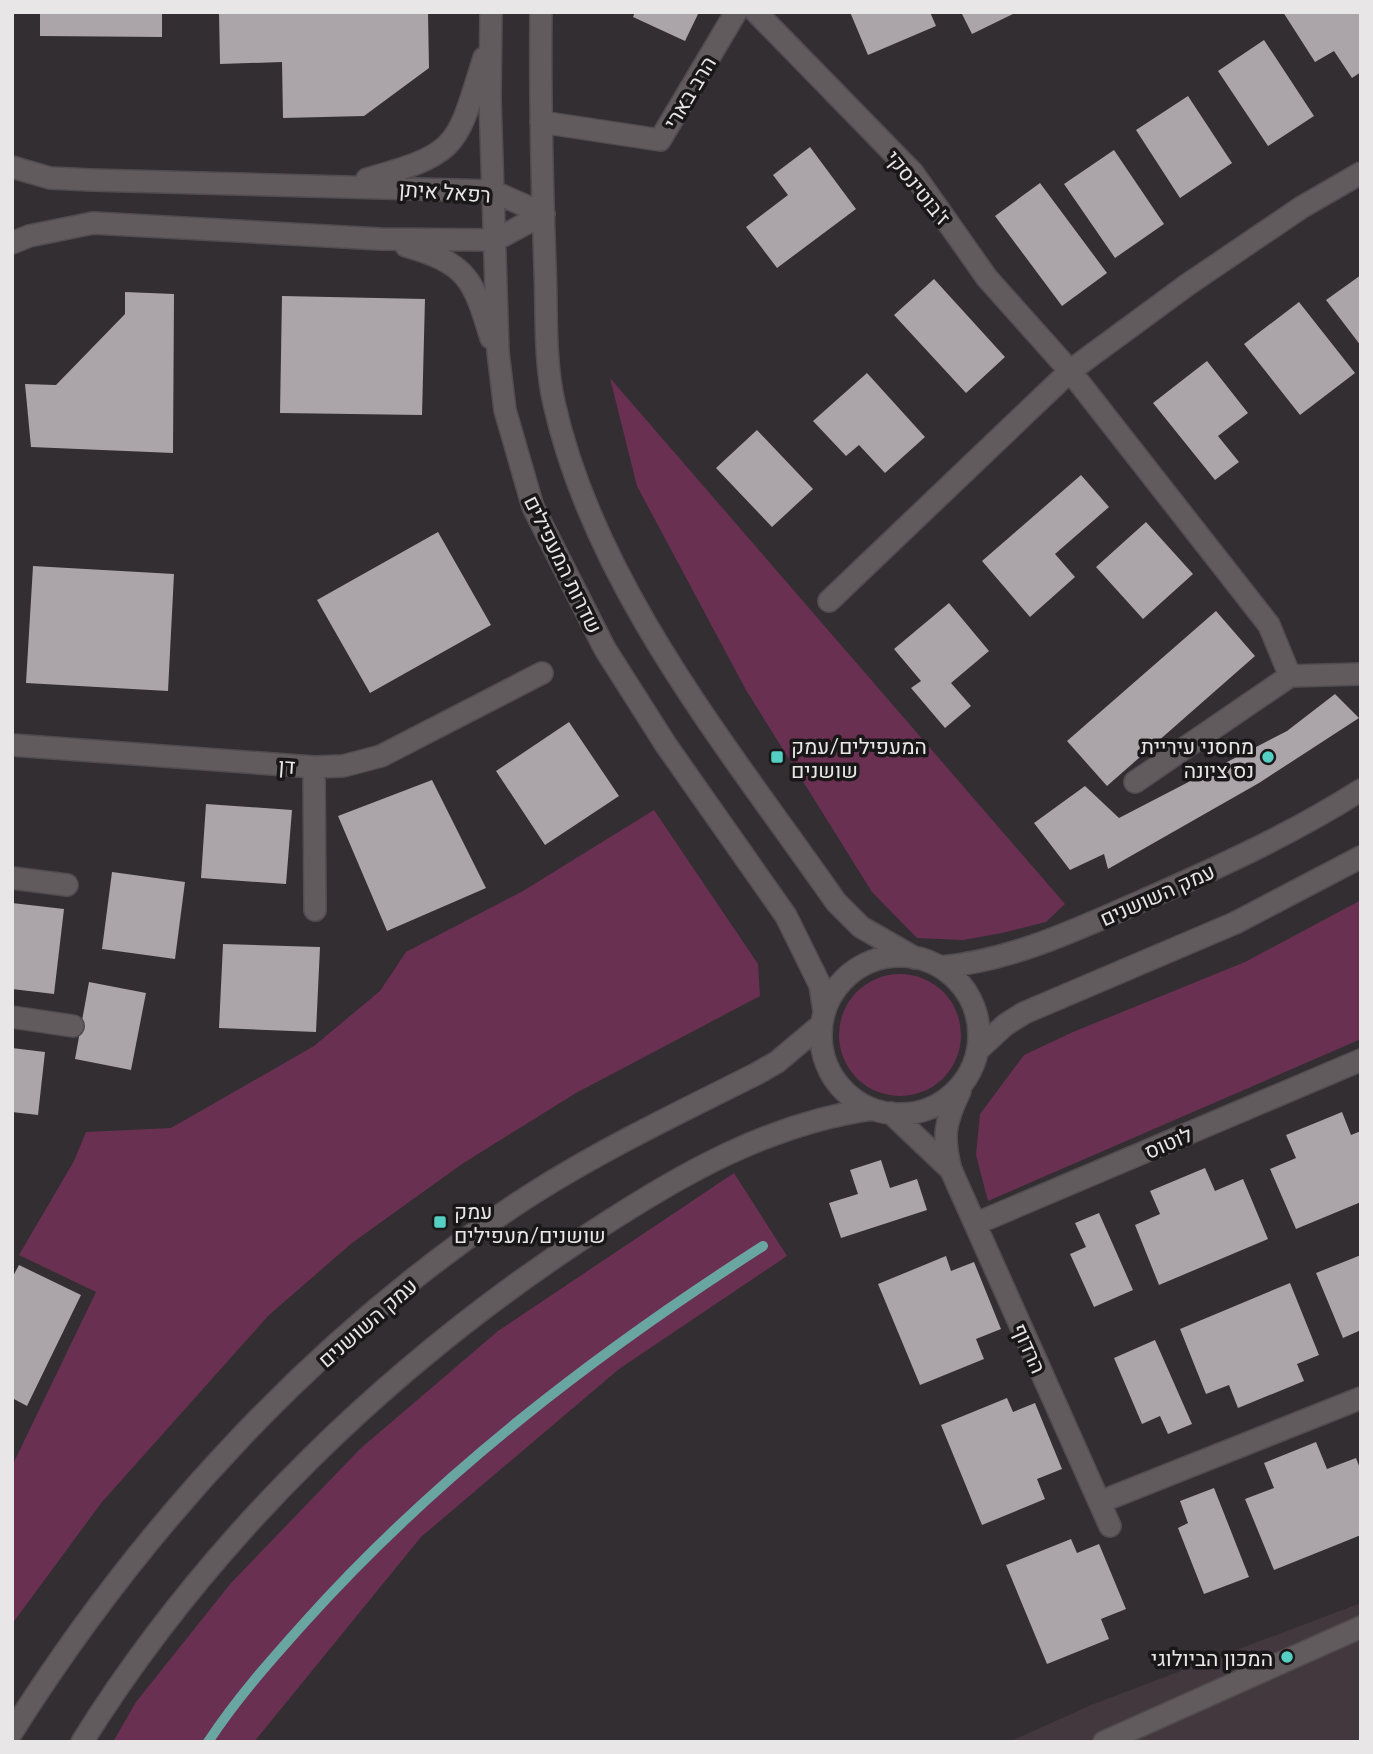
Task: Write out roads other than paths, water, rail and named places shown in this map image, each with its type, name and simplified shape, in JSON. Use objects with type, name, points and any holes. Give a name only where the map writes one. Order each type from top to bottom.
[{"type":"street","name":"שדרות המעפילים","points":[[491,12],[492,191],[500,365],[505,410],[533,507],[560,566],[605,649],[666,745],[786,916],[820,985],[823,1018]]},
{"type":"street","points":[[82,1742],[164,1626],[254,1519],[355,1416],[450,1334],[590,1233],[649,1195],[722,1156],[790,1126],[882,1111],[912,1113],[933,1107],[951,1095],[965,1080],[978,1051],[979,1027],[973,1003],[960,983],[942,967],[915,958],[861,927],[836,902],[708,718],[648,624],[579,489],[554,401],[547,348],[541,12]]},
{"type":"street","name":"הרב בארי","points":[[541,122],[660,140],[736,12]]},
{"type":"street","name":"ז'בוטינסקי","points":[[756,12],[913,173],[987,278],[1070,371],[1269,625],[1290,676]]},
{"type":"street","points":[[347,185],[406,169],[430,159],[449,146],[461,129],[491,36]]},
{"type":"street","name":"רפאל איתן","points":[[12,167],[50,178],[492,191],[544,214]]},
{"type":"street","points":[[829,601],[1070,371],[1186,285],[1302,207],[1361,173]]},
{"type":"street","points":[[12,243],[29,236],[93,223],[380,239],[495,240],[544,214]]},
{"type":"street","points":[[380,239],[430,253],[465,274],[477,292],[500,365]]},
{"type":"street","name":"דן","points":[[12,745],[314,767],[343,766],[381,756],[542,673]]},
{"type":"street","points":[[1135,782],[1290,676],[1361,674]]},
{"type":"street","points":[[314,767],[315,910]]},
{"type":"street","name":"עמק השושנים","points":[[942,967],[970,965],[1024,951],[1210,871],[1285,834],[1361,790]]},
{"type":"street","points":[[978,1051],[1005,1025],[1024,1013],[1235,923],[1361,857]]},
{"type":"street","points":[[12,878],[67,885]]},
{"type":"street","points":[[882,1111],[849,1096],[832,1076],[822,1051],[823,1018],[834,990],[860,967],[892,957],[915,958]]},
{"type":"street","points":[[12,1017],[73,1026]]},
{"type":"street","name":"עמק השושנים","points":[[12,1732],[83,1628],[177,1509],[246,1434],[380,1308],[531,1195],[606,1150],[776,1062],[823,1018]]},
{"type":"street","name":"לוטוס","points":[[975,1224],[1361,1060]]},
{"type":"street","name":"הרדוף","points":[[965,1080],[948,1116],[944,1142],[951,1170],[1110,1526]]},
{"type":"street","name":"הרדוף","points":[[882,1111],[951,1170]]},
{"type":"street","points":[[1100,1502],[1361,1398]]},
{"type":"street","points":[[1104,1742],[1361,1627]]},
{"type":"waterway","points":[[208,1742],[242,1695],[305,1622],[409,1516],[521,1419],[580,1373],[763,1246]]},
{"type":"place","name":"המעפילים/עמק שושנים","points":[[777,757]]},
{"type":"place","name":"מחסני עיריית נס ציונה","points":[[1268,757]]},
{"type":"place","name":"עמק שושנים/מעפילים","points":[[440,1222]]},
{"type":"place","name":"המכון הביולוגי","points":[[1287,1657]]}]
